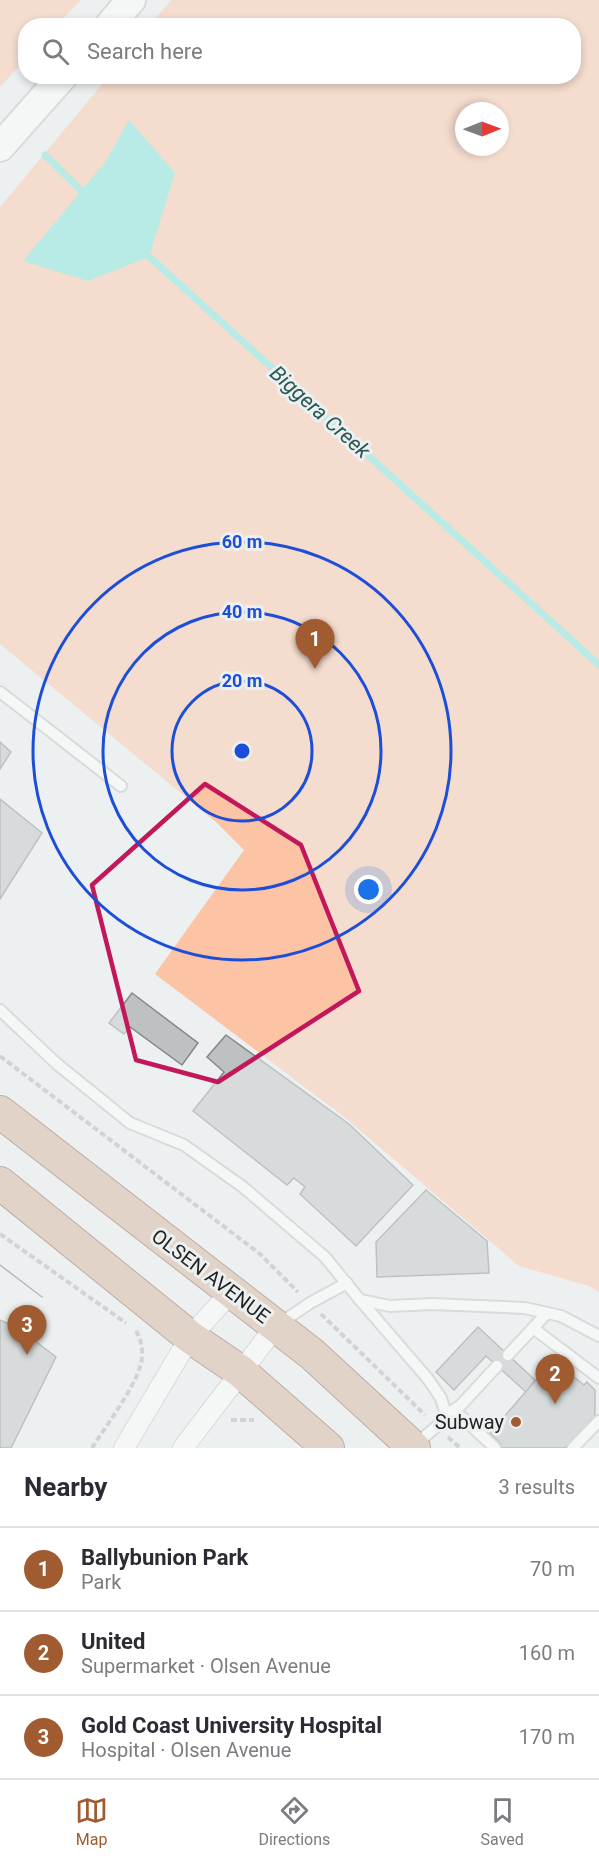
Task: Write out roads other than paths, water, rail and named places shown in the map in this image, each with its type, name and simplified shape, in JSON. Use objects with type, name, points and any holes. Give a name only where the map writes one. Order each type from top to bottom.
[{"type":"main road","name":"OLSEN AVENUE","points":[[0,1112],[312,1354],[414,1447]]},
{"type":"main road","points":[[0,1183],[190,1337],[240,1371],[328,1448]]},
{"type":"street","points":[[115,18],[131,0]]},
{"type":"street","points":[[0,147],[56,84]]},
{"type":"street","points":[[124,1448],[190,1337],[231,1292]]},
{"type":"street","points":[[183,1448],[276,1326]]},
{"type":"lane","points":[[0,692],[121,786]]},
{"type":"lane","points":[[0,1010],[57,1065],[130,1123],[184,1145],[243,1187],[325,1257],[428,1379],[450,1412],[495,1448]]},
{"type":"lane","points":[[276,1326],[310,1303],[347,1283]]},
{"type":"lane","points":[[360,1300],[390,1306],[433,1304],[513,1308],[547,1313],[561,1316],[599,1336]]},
{"type":"lane","points":[[508,1355],[547,1313]]},
{"type":"lane","points":[[533,1328],[599,1378]]},
{"type":"lane","points":[[414,1447],[450,1412],[461,1405],[497,1366]]},
{"type":"lane","points":[[573,1448],[599,1421]]},
{"type":"water","points":[[129,120],[175,173],[149,257],[88,281],[23,261],[106,161]]},
{"type":"waterway","name":"Biggera Creek","points":[[45,155],[88,197]]},
{"type":"waterway","name":"Biggera Creek","points":[[143,251],[599,665]]},
{"type":"tram line","points":[[0,1265],[42,1297]]},
{"type":"place","name":"Ballybunion Park","points":[[315,669]]},
{"type":"place","name":"Gold Coast University Hospital","points":[[27,1355]]},
{"type":"place","name":"United","points":[[555,1404]]},
{"type":"place","name":"Subway","points":[[516,1422]]}]
